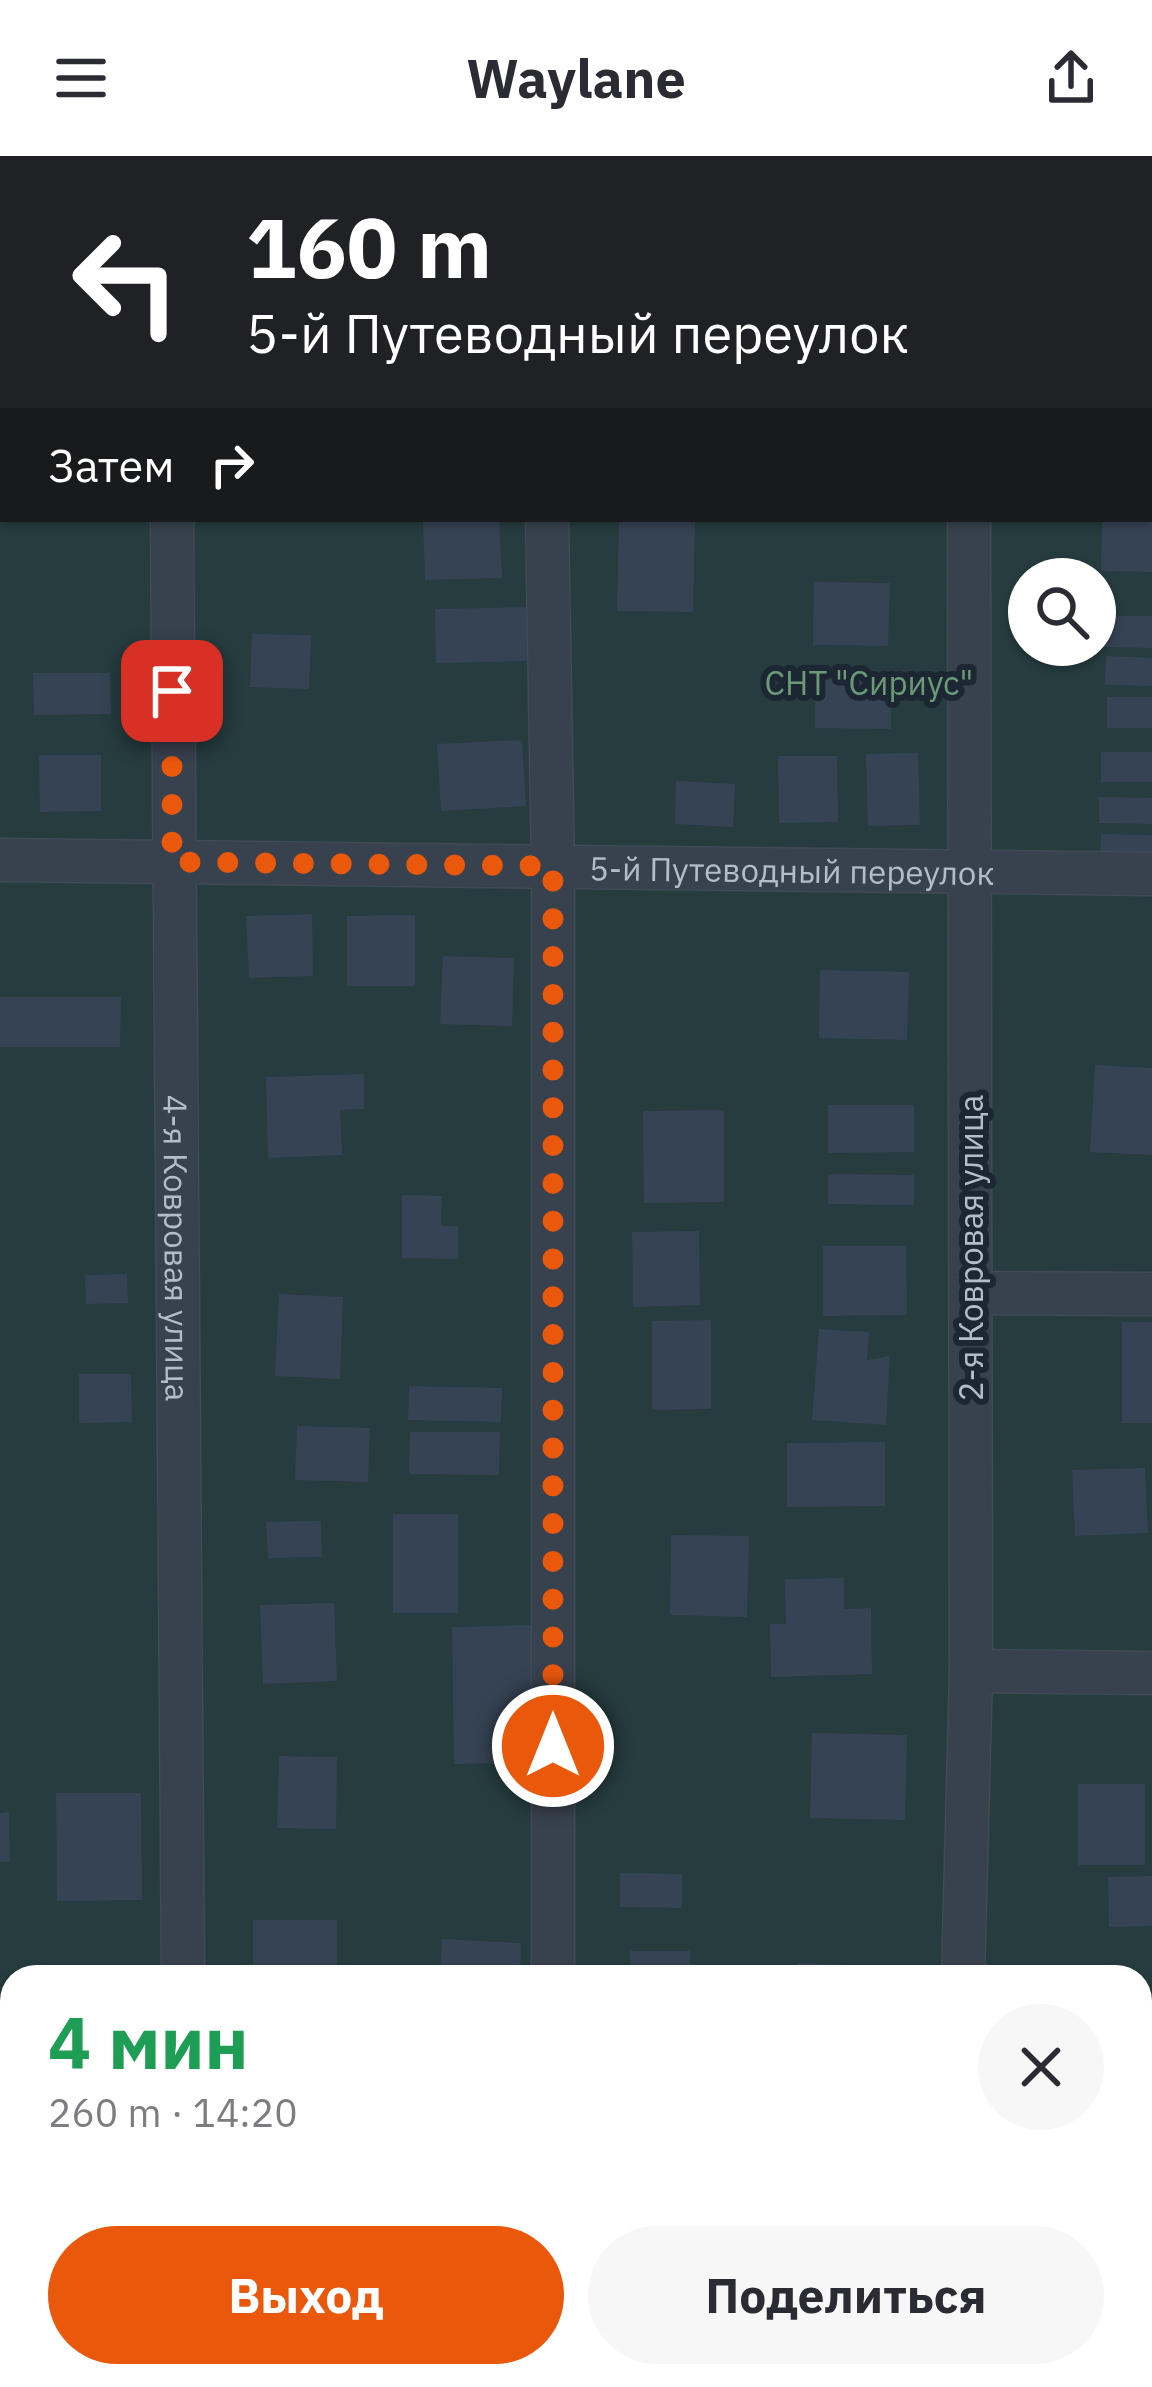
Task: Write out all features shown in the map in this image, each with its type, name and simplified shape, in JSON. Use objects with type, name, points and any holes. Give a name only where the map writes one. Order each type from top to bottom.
[{"type":"street","name":"4-я Ковровая улица","points":[[172,522],[183,1965]]},
{"type":"street","points":[[547,522],[553,866],[553,1965]]},
{"type":"street","name":"2-я Ковровая улица","points":[[963,1965],[970,1671],[970,522]]},
{"type":"street","name":"5-й Путеводный переулок","points":[[0,860],[1152,874]]},
{"type":"street","points":[[970,1293],[1152,1294]]},
{"type":"street","points":[[970,1671],[1152,1673]]},
{"type":"green space","name":"СНТ \"Сириус\"","points":[[0,522],[1152,522],[1152,1965],[0,1965]]},
{"type":"building","points":[[423,522],[499,522],[502,578],[425,580]]},
{"type":"building","points":[[619,522],[695,522],[693,612],[617,611]]},
{"type":"building","points":[[1102,522],[1152,522],[1152,572],[1116,571],[1116,558],[1101,558]]},
{"type":"building","points":[[814,582],[890,583],[888,646],[813,645]]},
{"type":"building","points":[[530,607],[531,661],[436,663],[435,609]]},
{"type":"building","points":[[1116,616],[1152,616],[1152,648],[1116,647]]},
{"type":"building","points":[[252,634],[311,635],[309,689],[250,687]]},
{"type":"building","points":[[1116,656],[1152,658],[1152,686],[1105,685],[1106,666],[1116,666]]},
{"type":"building","points":[[33,673],[110,673],[111,714],[34,715]]},
{"type":"building","points":[[815,679],[891,680],[891,729],[815,728]]},
{"type":"building","points":[[1107,697],[1152,697],[1152,728],[1107,728]]},
{"type":"building","points":[[522,740],[526,806],[441,811],[437,744]]},
{"type":"building","points":[[1101,752],[1152,752],[1152,782],[1101,782]]},
{"type":"building","points":[[918,753],[920,825],[868,826],[866,754]]},
{"type":"building","points":[[39,755],[101,755],[101,811],[40,812]]},
{"type":"building","points":[[778,756],[837,756],[838,822],[779,823]]},
{"type":"building","points":[[676,781],[735,784],[733,827],[675,824]]},
{"type":"building","points":[[1099,797],[1152,798],[1152,824],[1099,823]]},
{"type":"building","points":[[1101,834],[1152,835],[1152,862],[1100,861]]},
{"type":"building","points":[[312,914],[313,976],[249,978],[246,916]]},
{"type":"building","points":[[415,915],[415,986],[347,986],[347,916]]},
{"type":"building","points":[[443,956],[514,958],[512,1026],[440,1024]]},
{"type":"building","points":[[820,970],[909,972],[907,1040],[819,1038]]},
{"type":"building","points":[[0,997],[121,997],[120,1047],[0,1047]]},
{"type":"building","points":[[1095,1065],[1152,1068],[1152,1155],[1090,1152]]},
{"type":"building","points":[[364,1074],[364,1109],[340,1110],[342,1155],[268,1158],[266,1077]]},
{"type":"building","points":[[828,1105],[914,1105],[914,1152],[828,1153]]},
{"type":"building","points":[[724,1110],[724,1202],[644,1203],[643,1111]]},
{"type":"building","points":[[828,1174],[914,1175],[914,1205],[828,1204]]},
{"type":"building","points":[[402,1195],[442,1196],[441,1226],[458,1226],[458,1259],[402,1258]]},
{"type":"building","points":[[699,1231],[700,1305],[633,1307],[632,1232]]},
{"type":"building","points":[[823,1246],[906,1246],[907,1315],[823,1316]]},
{"type":"building","points":[[127,1274],[128,1303],[86,1304],[85,1275]]},
{"type":"building","points":[[279,1294],[343,1297],[340,1379],[275,1376]]},
{"type":"building","points":[[711,1320],[711,1409],[652,1410],[652,1321]]},
{"type":"building","points":[[1122,1322],[1152,1322],[1152,1423],[1122,1423]]},
{"type":"building","points":[[819,1329],[869,1332],[867,1360],[890,1356],[886,1425],[812,1420]]},
{"type":"building","points":[[79,1374],[131,1374],[132,1422],[79,1423]]},
{"type":"building","points":[[409,1386],[502,1388],[501,1422],[408,1420]]},
{"type":"building","points":[[297,1426],[370,1428],[368,1482],[295,1480]]},
{"type":"building","points":[[410,1432],[500,1432],[499,1475],[409,1474]]},
{"type":"building","points":[[885,1442],[885,1506],[787,1507],[787,1443]]},
{"type":"building","points":[[1145,1468],[1148,1533],[1075,1536],[1072,1470]]},
{"type":"building","points":[[393,1514],[458,1514],[458,1613],[393,1613]]},
{"type":"building","points":[[321,1521],[322,1557],[268,1558],[266,1522]]},
{"type":"building","points":[[671,1535],[749,1536],[747,1617],[670,1615]]},
{"type":"building","points":[[844,1578],[844,1609],[871,1608],[872,1674],[771,1677],[770,1624],[786,1624],[785,1579]]},
{"type":"building","points":[[334,1603],[337,1681],[263,1684],[260,1605]]},
{"type":"building","points":[[532,1625],[535,1763],[454,1764],[452,1627]]},
{"type":"building","points":[[812,1733],[907,1735],[905,1820],[810,1818]]},
{"type":"building","points":[[279,1756],[337,1757],[336,1829],[277,1828]]},
{"type":"building","points":[[1078,1784],[1145,1784],[1145,1865],[1078,1865]]},
{"type":"building","points":[[56,1793],[141,1793],[142,1900],[57,1901]]},
{"type":"building","points":[[9,1812],[10,1862],[0,1862],[0,1813]]},
{"type":"building","points":[[620,1873],[682,1874],[682,1908],[620,1907]]},
{"type":"building","points":[[1152,1876],[1152,1926],[1109,1927],[1108,1877]]},
{"type":"building","points":[[253,1920],[337,1920],[337,1965],[253,1965]]},
{"type":"building","points":[[442,1939],[521,1943],[520,1965],[441,1965]]},
{"type":"building","points":[[630,1951],[690,1951],[690,1965],[630,1965]]},
{"type":"route","points":[[172,691],[172,862],[553,866],[553,1746]]}]
